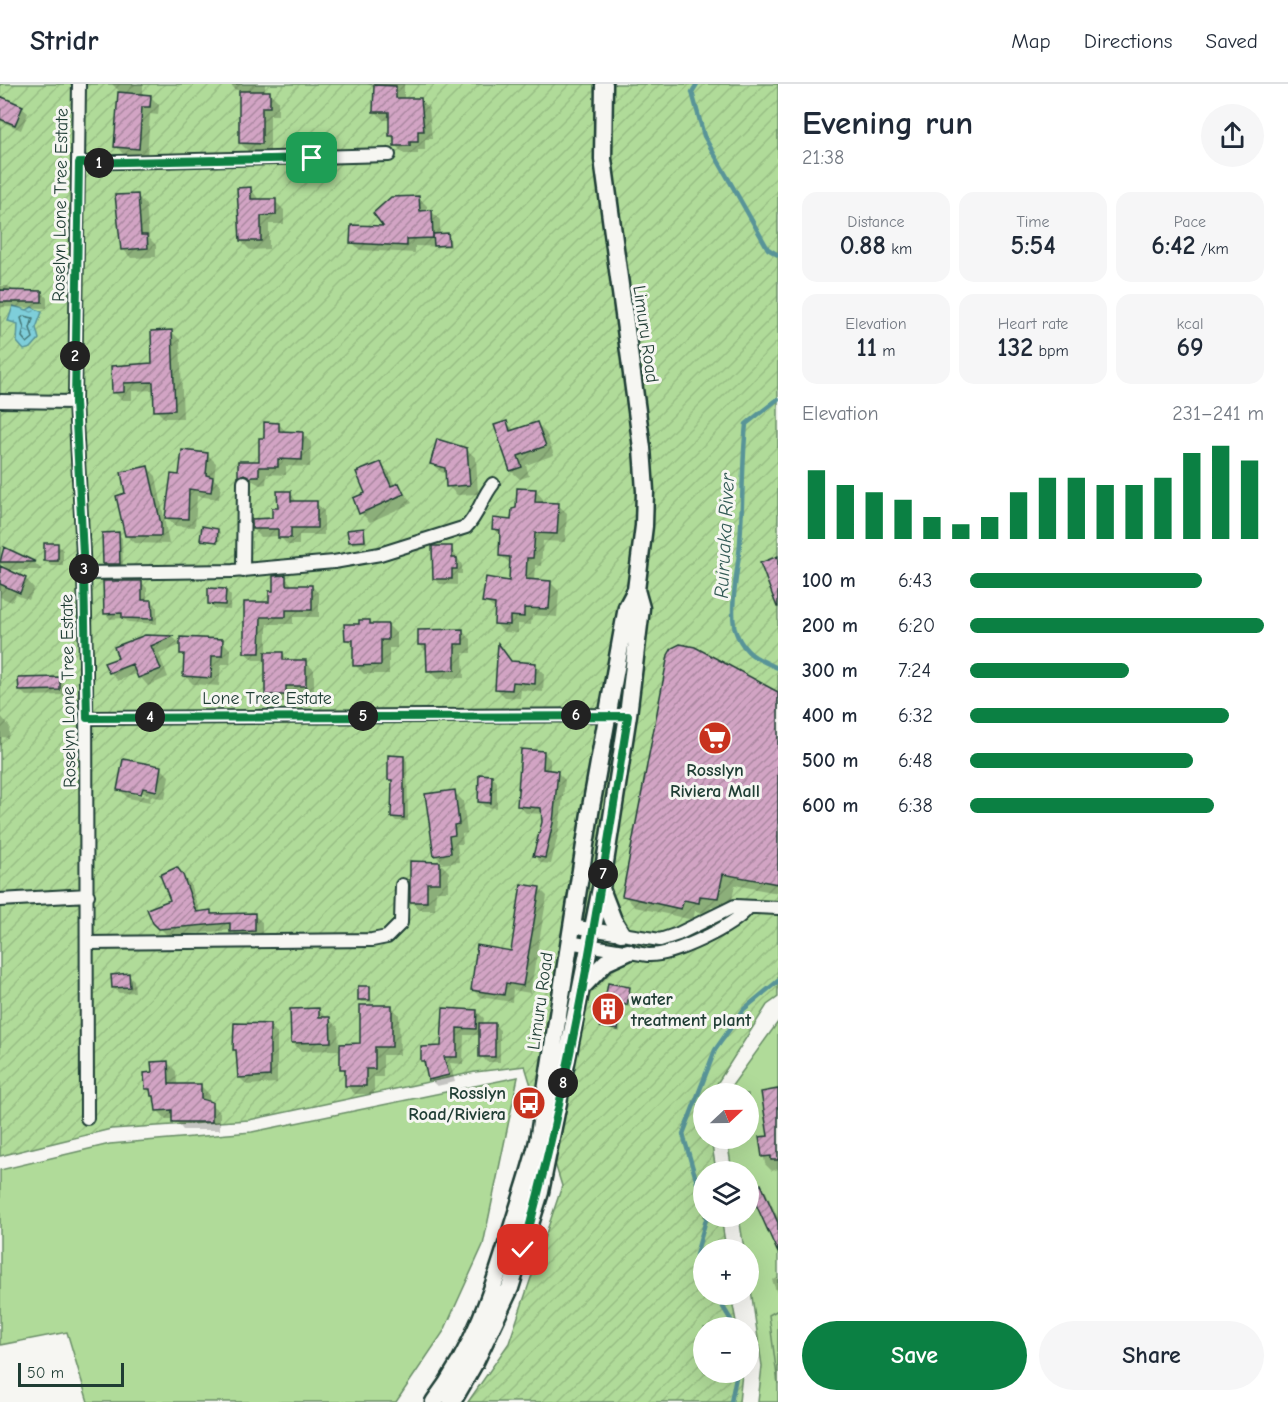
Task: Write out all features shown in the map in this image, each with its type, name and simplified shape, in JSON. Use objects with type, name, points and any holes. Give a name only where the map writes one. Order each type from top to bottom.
[{"type":"main road","name":"Limuru Road","points":[[434,1402],[468,1351],[493,1291],[526,1190],[538,1141],[570,934],[627,607],[636,590],[644,526],[642,447],[603,159],[604,84]]},
{"type":"main road","name":"Limuru Road","points":[[452,1402],[475,1362],[510,1288],[540,1192],[601,888],[642,608],[636,590]]},
{"type":"main road","points":[[601,888],[613,920],[621,933]]},
{"type":"main road","points":[[583,986],[606,962],[628,952]]},
{"type":"street","name":"Roselyn Lone Tree Estate","points":[[80,84],[75,402],[84,573],[87,718],[87,1118]]},
{"type":"street","points":[[79,163],[389,156]]},
{"type":"street","points":[[0,401],[75,402]]},
{"type":"street","points":[[243,571],[244,482]]},
{"type":"street","points":[[84,573],[243,571],[334,562],[380,554],[434,535],[453,532],[473,521],[483,496],[493,484]]},
{"type":"street","name":"Lone Tree Estate","points":[[87,718],[608,714],[628,716]]},
{"type":"street","points":[[87,943],[372,940],[387,937],[401,923],[402,885]]},
{"type":"street","points":[[0,900],[88,895]]},
{"type":"street","points":[[570,934],[594,928],[648,939],[666,939],[735,906],[748,908],[765,905],[778,908]]},
{"type":"street","points":[[570,934],[591,946],[653,956],[667,953],[740,918],[748,908]]},
{"type":"green space","points":[[0,84],[778,84],[778,997],[767,1005],[717,1083],[693,1083],[693,1149],[713,1149],[714,1161],[693,1161],[693,1227],[723,1227],[724,1239],[693,1239],[693,1305],[733,1305],[735,1317],[693,1317],[693,1383],[741,1383],[739,1402],[468,1402],[509,1343],[562,1186],[525,1066],[475,1072],[249,1120],[111,1129],[0,1156]]},
{"type":"green space","points":[[778,1022],[778,1402],[758,1402],[762,1366],[759,1317],[755,1317],[753,1305],[759,1305],[759,1239],[742,1239],[741,1227],[759,1227],[759,1161],[730,1161],[729,1149],[759,1149],[759,1083],[734,1083]]},
{"type":"green space","points":[[518,1077],[483,1245],[444,1331],[396,1402],[88,1402],[67,1332],[0,1345],[0,1170],[110,1144],[252,1132]]},
{"type":"green space","points":[[778,1310],[778,1384],[769,1315]]},
{"type":"water","points":[[13,306],[27,310],[32,307],[42,312],[36,328],[39,339],[31,348],[24,350],[17,342],[18,324],[8,321]]},
{"type":"building","points":[[374,85],[396,86],[396,98],[421,98],[424,131],[418,131],[418,142],[410,142],[410,146],[394,146],[394,136],[389,136],[389,112],[373,112]]},
{"type":"building","points":[[239,91],[270,91],[270,107],[262,107],[262,144],[239,143]]},
{"type":"building","points":[[118,92],[151,95],[150,107],[142,107],[139,149],[114,147]]},
{"type":"building","points":[[0,96],[23,106],[15,125],[0,119]]},
{"type":"building","points":[[251,187],[251,199],[276,199],[276,215],[261,216],[261,241],[240,241],[237,188]]},
{"type":"building","points":[[138,194],[141,235],[147,235],[148,248],[121,250],[115,195]]},
{"type":"building","points":[[419,196],[420,211],[432,210],[433,238],[407,239],[407,246],[350,243],[351,225],[383,226],[373,213],[391,197]]},
{"type":"building","points":[[448,233],[449,245],[434,246],[433,234]]},
{"type":"building","points":[[0,290],[42,291],[42,302],[0,302]]},
{"type":"building","points":[[172,330],[175,410],[154,411],[153,382],[124,383],[124,392],[112,393],[111,366],[152,363],[151,331]]},
{"type":"building","points":[[507,421],[510,431],[537,422],[546,446],[518,456],[522,467],[510,471],[494,425]]},
{"type":"building","points":[[264,422],[279,423],[279,431],[303,432],[302,460],[278,459],[278,467],[259,467],[259,476],[251,478],[244,474],[238,477],[238,461],[259,461],[259,438],[264,438]]},
{"type":"building","points":[[437,439],[467,448],[470,485],[446,487],[445,468],[430,464]]},
{"type":"building","points":[[182,450],[208,453],[206,475],[213,477],[211,492],[189,489],[188,519],[165,518],[171,474],[179,475]]},
{"type":"building","points":[[381,462],[391,486],[399,483],[404,494],[359,514],[353,498],[365,493],[356,472]]},
{"type":"building","points":[[148,466],[161,524],[161,536],[125,536],[116,496],[125,493],[121,472]]},
{"type":"building","points":[[517,488],[536,489],[535,502],[559,503],[557,534],[535,533],[533,558],[527,558],[526,579],[551,581],[549,609],[524,608],[524,617],[510,616],[510,625],[494,624],[495,604],[482,602],[486,577],[509,581],[510,557],[499,556],[500,530],[492,529],[493,518],[511,520],[512,509],[516,508]]},
{"type":"building","points":[[277,491],[291,491],[291,501],[317,501],[317,528],[291,528],[291,538],[278,538],[278,529],[252,529],[252,519],[272,518],[272,508],[278,508]]},
{"type":"building","points":[[202,526],[218,529],[217,542],[200,540]]},
{"type":"building","points":[[364,528],[365,541],[349,542],[347,530]]},
{"type":"building","points":[[119,532],[120,564],[103,564],[102,533]]},
{"type":"building","points":[[44,543],[58,543],[58,561],[44,561]]},
{"type":"building","points":[[432,546],[452,546],[452,558],[457,558],[457,569],[452,569],[452,579],[433,579]]},
{"type":"building","points":[[4,547],[36,562],[0,562]]},
{"type":"building","points":[[778,556],[778,607],[777,607],[760,563]]},
{"type":"building","points":[[0,566],[26,578],[20,593],[0,584]]},
{"type":"building","points":[[286,575],[286,585],[312,585],[312,610],[286,610],[286,617],[261,617],[260,653],[244,653],[244,602],[269,602],[269,591],[273,591],[273,576]]},
{"type":"building","points":[[103,581],[142,581],[142,600],[152,600],[153,619],[122,618],[122,613],[104,614]]},
{"type":"building","points":[[208,588],[226,589],[225,605],[208,604]]},
{"type":"building","points":[[359,620],[370,620],[370,624],[388,624],[388,640],[381,640],[381,665],[353,666],[353,640],[345,640],[344,624],[359,624]]},
{"type":"building","points":[[463,629],[463,644],[455,644],[455,670],[427,671],[426,645],[418,645],[418,630]]},
{"type":"building","points":[[145,635],[174,636],[151,646],[161,669],[138,678],[132,664],[109,673],[104,663],[118,658],[114,647]]},
{"type":"building","points":[[180,637],[223,639],[222,656],[212,656],[211,678],[183,676],[184,654],[180,654]]},
{"type":"building","points":[[498,643],[511,661],[536,663],[535,684],[513,682],[512,690],[495,689]]},
{"type":"building","name":"Rosslyn Riviera Mall","points":[[680,644],[695,647],[778,692],[778,884],[723,874],[718,898],[700,896],[699,903],[684,900],[681,909],[622,896],[668,655],[672,648]]},
{"type":"building","points":[[265,652],[283,652],[283,660],[306,660],[306,686],[286,686],[286,695],[265,695]]},
{"type":"building","points":[[60,677],[60,690],[19,691],[18,678]]},
{"type":"building","points":[[521,749],[544,751],[543,769],[558,771],[553,823],[545,858],[533,856],[542,822],[541,808],[517,806]]},
{"type":"building","points":[[388,755],[404,756],[404,818],[391,817],[392,780],[388,780]]},
{"type":"building","points":[[123,759],[161,766],[157,791],[143,788],[141,794],[117,790]]},
{"type":"building","points":[[479,774],[492,775],[491,803],[478,802]]},
{"type":"building","points":[[455,790],[459,824],[454,825],[455,835],[449,836],[451,853],[434,856],[425,794]]},
{"type":"building","points":[[410,861],[440,862],[440,883],[427,883],[427,902],[410,902]]},
{"type":"building","points":[[177,867],[183,875],[196,912],[211,910],[211,914],[255,913],[255,931],[230,932],[230,923],[159,929],[153,923],[147,909],[170,900],[160,875]]},
{"type":"building","points":[[521,884],[540,887],[523,986],[506,983],[504,995],[471,990],[477,945],[511,951]]},
{"type":"building","points":[[129,973],[130,987],[112,988],[111,975]]},
{"type":"building","name":"water treatment plant","points":[[608,983],[630,987],[627,1005],[622,1004],[618,1030],[600,1027]]},
{"type":"building","points":[[358,986],[370,986],[370,1000],[358,1000]]},
{"type":"building","points":[[360,1005],[392,1005],[392,1047],[375,1047],[375,1069],[366,1069],[366,1086],[345,1086],[345,1069],[340,1069],[340,1044],[360,1043]]},
{"type":"building","points":[[319,1008],[319,1017],[330,1017],[331,1042],[291,1043],[290,1009]]},
{"type":"building","points":[[443,1008],[477,1010],[476,1029],[457,1028],[457,1057],[444,1057],[449,1075],[428,1080],[424,1061],[421,1061],[421,1047],[441,1046]]},
{"type":"building","points":[[234,1023],[270,1024],[270,1076],[238,1078],[236,1050],[233,1050]]},
{"type":"building","points":[[479,1023],[495,1023],[495,1057],[479,1057]]},
{"type":"building","points":[[168,1061],[169,1084],[201,1084],[201,1099],[212,1102],[212,1122],[172,1122],[172,1110],[156,1111],[154,1096],[151,1096],[150,1089],[145,1089],[144,1073],[152,1072],[151,1062]]},
{"type":"building","points":[[778,1089],[778,1160],[771,1160],[771,1156],[762,1157],[759,1137],[768,1136],[761,1092]]},
{"type":"building","points":[[761,1184],[778,1223],[778,1253],[759,1211],[759,1185]]},
{"type":"waterway","name":"Ruiruaka River","points":[[697,84],[692,92],[704,136],[768,249],[778,255]]},
{"type":"waterway","name":"Ruiruaka River","points":[[778,399],[746,424],[740,543],[733,616],[734,627],[745,648],[759,659],[778,668]]},
{"type":"waterway","name":"Ruiruaka River","points":[[693,1169],[683,1134],[715,1050],[744,1009],[778,981]]},
{"type":"waterway","name":"Ruiruaka River","points":[[701,1239],[704,1227]]},
{"type":"waterway","name":"Ruiruaka River","points":[[722,1305],[729,1317]]},
{"type":"waterway","name":"Ruiruaka River","points":[[731,1402],[735,1383]]},
{"type":"place","name":"Rosslyn Riviera Mall","points":[[715,738]]},
{"type":"place","name":"water treatment plant","points":[[608,1009]]},
{"type":"place","name":"Rosslyn Road/Riviera","points":[[529,1103]]},
{"type":"route","points":[[312,158],[79,163],[75,402],[84,573],[87,718],[608,714],[628,716],[591,946],[540,1192],[523,1250]]}]
